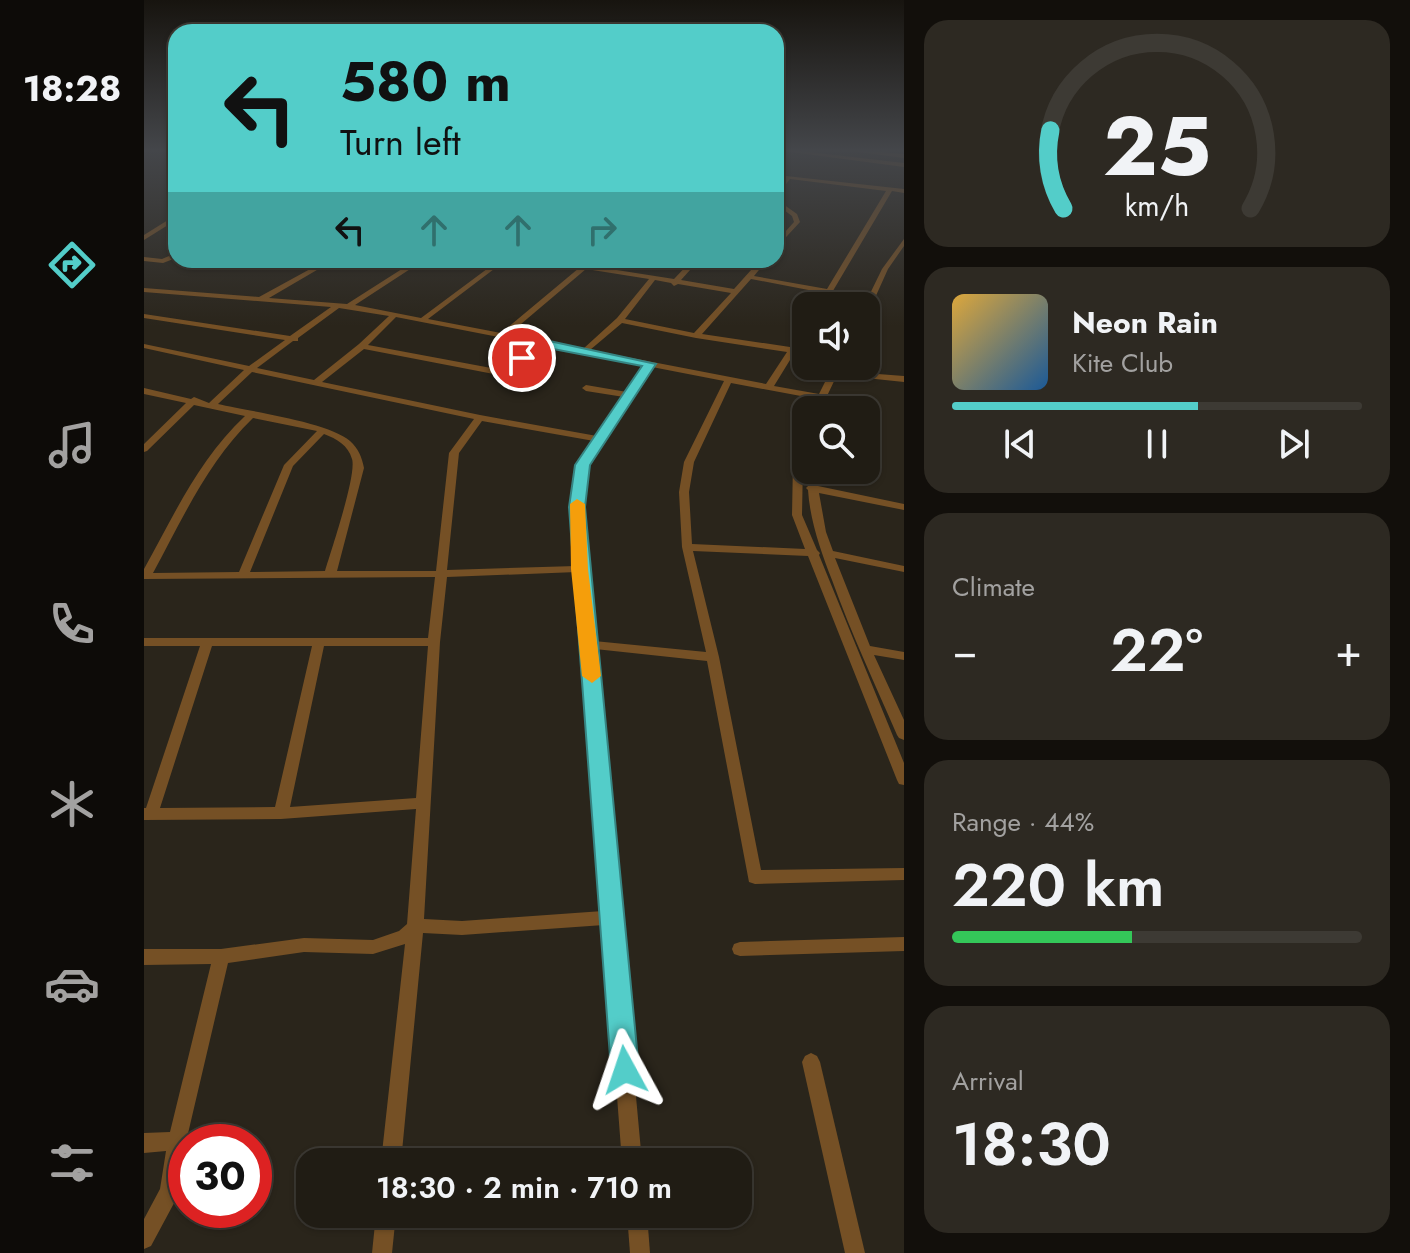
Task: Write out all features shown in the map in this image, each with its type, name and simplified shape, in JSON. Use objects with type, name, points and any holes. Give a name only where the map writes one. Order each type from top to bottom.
[{"type":"street","points":[[784,237],[797,222],[795,215],[786,208]]},
{"type":"street","points":[[750,277],[828,291],[878,208]]},
{"type":"street","points":[[144,238],[168,222]]},
{"type":"street","points":[[874,292],[904,241]]},
{"type":"street","points":[[880,297],[904,255]]},
{"type":"street","points":[[144,259],[168,259]]},
{"type":"street","points":[[261,299],[318,268]]},
{"type":"street","points":[[212,405],[250,369],[343,305],[407,268]]},
{"type":"street","points":[[424,319],[492,268]]},
{"type":"street","points":[[502,336],[583,268],[735,291]]},
{"type":"street","points":[[601,271],[604,268]]},
{"type":"street","points":[[674,284],[687,268]]},
{"type":"street","points":[[696,336],[757,268]]},
{"type":"street","points":[[584,352],[620,320],[652,280]]},
{"type":"street","points":[[144,290],[343,305],[814,396]]},
{"type":"street","points":[[144,302],[155,291]]},
{"type":"street","points":[[316,382],[362,346],[395,314]]},
{"type":"street","points":[[144,316],[295,339]]},
{"type":"street","points":[[620,320],[696,336],[792,350],[768,388]]},
{"type":"street","points":[[362,346],[504,373],[540,343]]},
{"type":"street","points":[[144,346],[480,418],[601,439]]},
{"type":"street","points":[[631,1148],[577,507],[582,465],[650,364]]},
{"type":"street","points":[[880,375],[904,379]]},
{"type":"street","points":[[728,381],[689,462],[684,492],[687,547],[713,657],[755,877],[904,874]]},
{"type":"street","points":[[586,388],[630,395]]},
{"type":"street","points":[[144,391],[323,430],[347,441],[357,451],[359,468],[330,575]]},
{"type":"street","points":[[144,449],[194,400]]},
{"type":"street","points":[[145,576],[215,454],[229,433],[252,414]]},
{"type":"street","points":[[392,1148],[415,927],[434,642],[454,453],[480,418]]},
{"type":"street","points":[[243,575],[289,465],[323,430]]},
{"type":"street","points":[[798,484],[797,515],[815,553],[904,780]]},
{"type":"street","points":[[811,484],[829,554],[904,735]]},
{"type":"street","points":[[811,488],[904,507]]},
{"type":"street","points":[[687,547],[815,553]]},
{"type":"street","points":[[829,554],[904,569]]},
{"type":"street","points":[[145,576],[441,574],[580,569]]},
{"type":"street","points":[[144,642],[434,642]]},
{"type":"street","points":[[281,813],[319,642]]},
{"type":"street","points":[[207,643],[148,814],[281,813],[423,803]]},
{"type":"street","points":[[589,644],[713,657]]},
{"type":"street","points":[[868,650],[904,656]]},
{"type":"street","points":[[144,957],[221,956],[304,945],[373,947],[404,937],[415,927],[462,928],[612,917]]},
{"type":"street","points":[[740,949],[904,944]]},
{"type":"street","points":[[181,1124],[221,956]]},
{"type":"street","points":[[811,1062],[855,1253]]},
{"type":"street","points":[[144,1143],[168,1142]]},
{"type":"street","points":[[144,1239],[168,1196]]},
{"type":"street","points":[[382,1253],[385,1228]]},
{"type":"street","points":[[638,1228],[640,1253]]},
{"type":"slow traffic","points":[[577,504],[580,569],[592,676]]},
{"type":"route","points":[[522,358],[540,343],[650,364],[582,465],[577,507],[625,1070]]}]
